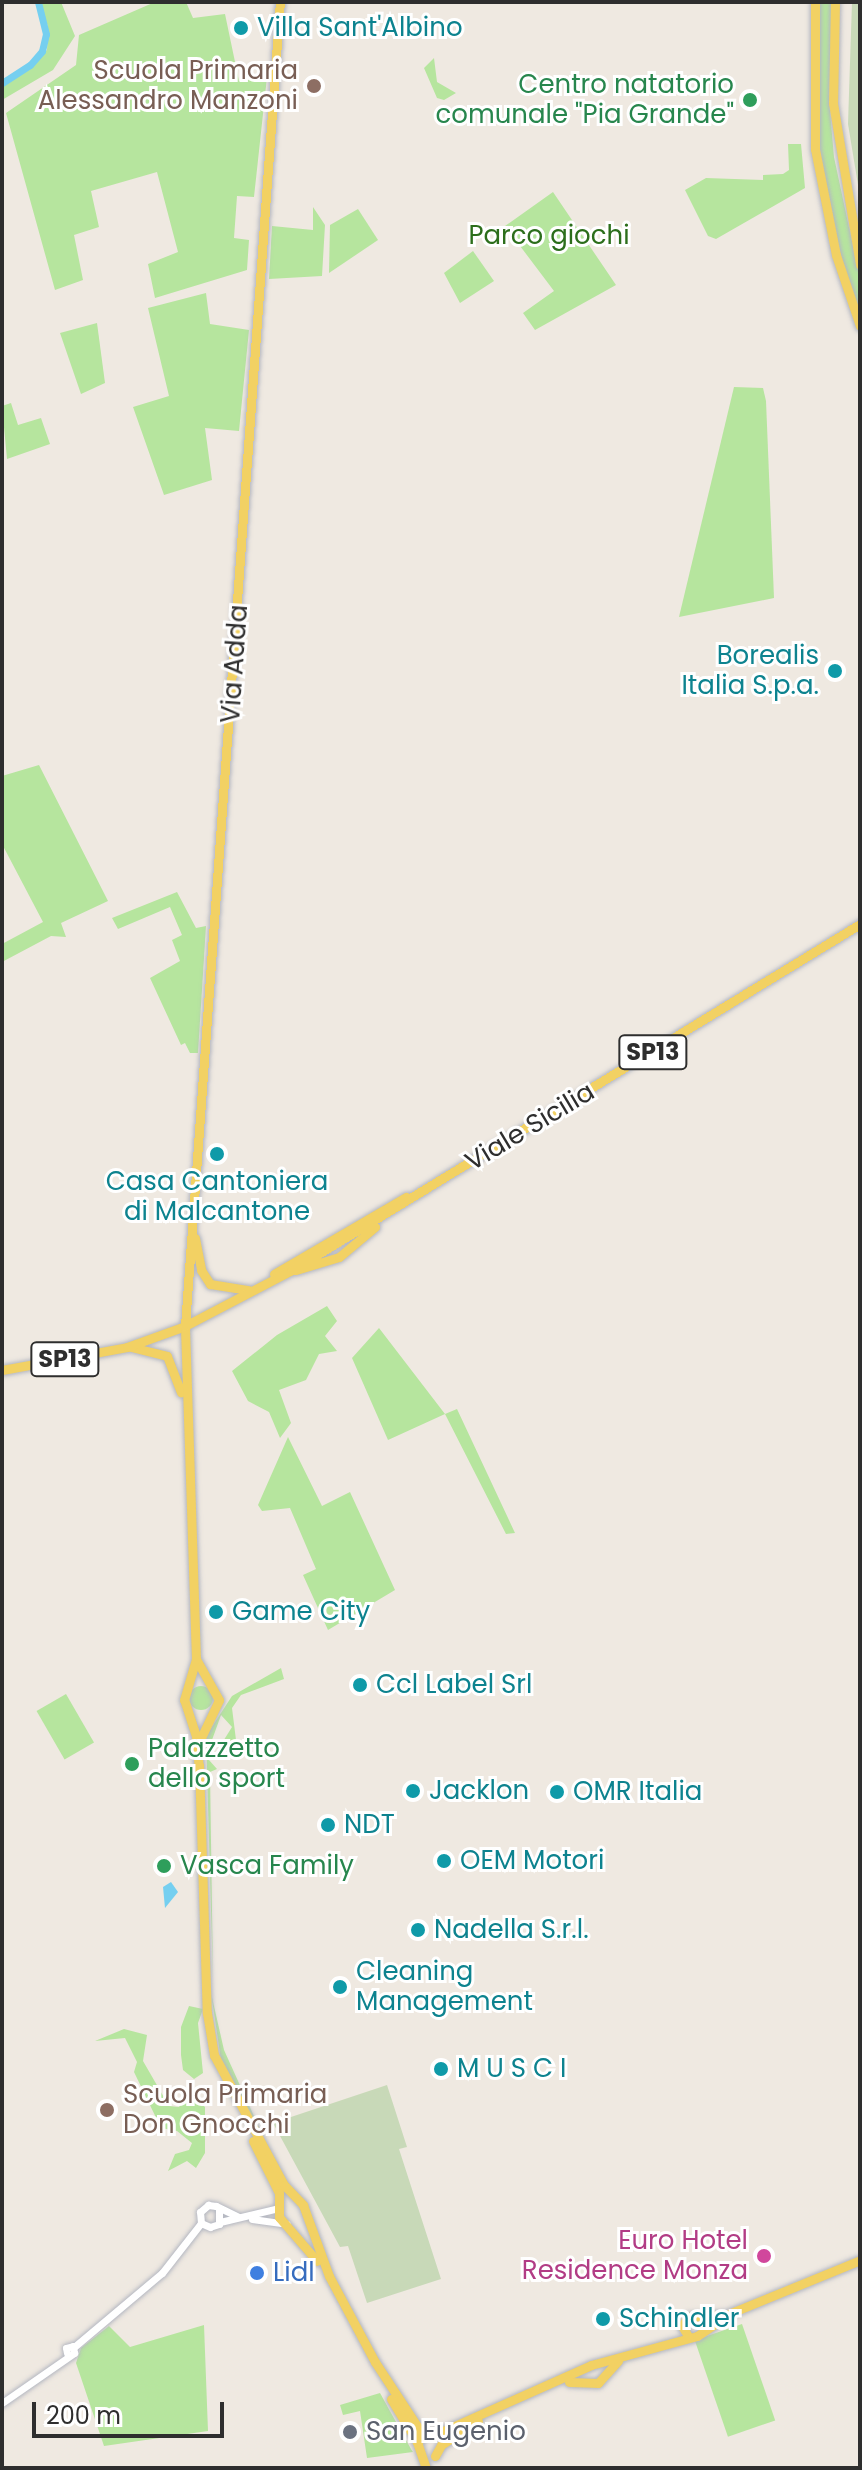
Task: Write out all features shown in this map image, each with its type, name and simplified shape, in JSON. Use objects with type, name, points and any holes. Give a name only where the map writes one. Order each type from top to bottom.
[{"type":"main road","name":"Via Adda","points":[[191,1685],[196,1659],[185,1326],[280,2]]},
{"type":"main road","points":[[815,2],[815,149],[831,234],[860,326]]},
{"type":"main road","points":[[835,2],[833,103],[860,265]]},
{"type":"main road","name":"Viale Sicilia","points":[[265,1281],[326,1251],[336,1238],[386,1216],[860,924]]},
{"type":"main road","name":"Viale Sicilia","points":[[185,1326],[445,1179]]},
{"type":"main road","points":[[292,1270],[342,1256],[386,1216]]},
{"type":"main road","points":[[192,1232],[209,1283],[221,1289],[249,1290]]},
{"type":"main road","points":[[336,1238],[342,1256]]},
{"type":"main road","points":[[336,1238],[326,1251],[342,1256]]},
{"type":"main road","name":"SP13","points":[[2,1370],[127,1347],[185,1326]]},
{"type":"main road","points":[[127,1347],[153,1350],[169,1359],[186,1408]]},
{"type":"main road","points":[[196,1659],[219,1700],[200,1734],[208,2028],[215,2059],[287,2224],[329,2276]]},
{"type":"main road","points":[[199,1770],[190,1713],[184,1700],[191,1685],[212,1685]]},
{"type":"main road","points":[[190,1713],[212,1713]]},
{"type":"main road","points":[[239,2109],[284,2185],[303,2207],[329,2276],[420,2438],[426,2468]]},
{"type":"main road","points":[[280,2206],[291,2198],[303,2207]]},
{"type":"main road","points":[[287,2224],[298,2223],[303,2207]]},
{"type":"main road","points":[[420,2438],[593,2366],[658,2343],[701,2332],[731,2313],[860,2260]]},
{"type":"main road","points":[[658,2343],[689,2317],[731,2313]]},
{"type":"main road","points":[[699,2318],[701,2332]]},
{"type":"main road","points":[[682,2324],[688,2336]]},
{"type":"main road","points":[[435,2468],[435,2456],[441,2445],[492,2414],[572,2381],[596,2384],[625,2356]]},
{"type":"main road","points":[[593,2366],[604,2376]]},
{"type":"main road","points":[[587,2381],[593,2366]]},
{"type":"main road","points":[[435,2434],[441,2445]]},
{"type":"main road","points":[[422,2455],[435,2456]]},
{"type":"street","points":[[201,2223],[210,2227],[280,2206]]},
{"type":"street","points":[[2,2403],[67,2353],[74,2353],[74,2347],[167,2268],[201,2223],[202,2208],[219,2208],[240,2217],[287,2224]]},
{"type":"street","points":[[219,2208],[220,2222]]},
{"type":"green space","points":[[40,2],[61,2],[75,36],[53,70],[2,100],[2,86],[47,50],[48,27]]},
{"type":"green space","points":[[155,2],[186,2],[193,18],[225,14],[239,81],[267,77],[254,197],[237,196],[234,238],[249,240],[247,270],[155,298],[148,264],[178,252],[157,172],[91,191],[99,227],[74,235],[83,280],[55,290],[6,113],[76,65],[79,35]]},
{"type":"green space","points":[[820,2],[833,2],[829,100],[834,157],[860,279],[860,317],[834,235],[820,156],[816,62]]},
{"type":"green space","points":[[852,2],[860,2],[860,197],[848,124]]},
{"type":"green space","points":[[434,58],[437,82],[456,93],[444,100],[437,98],[424,68]]},
{"type":"green space","points":[[788,144],[801,144],[805,188],[716,239],[708,236],[685,190],[706,178],[763,180],[763,175],[783,174],[789,170]]},
{"type":"green space","name":"Parco giochi","points":[[553,192],[616,285],[535,330],[523,313],[554,291],[505,226]]},
{"type":"green space","points":[[313,207],[325,225],[322,276],[269,279],[272,226],[313,230]]},
{"type":"green space","points":[[358,209],[378,240],[329,273],[330,225]]},
{"type":"green space","points":[[473,251],[494,281],[460,303],[444,273]]},
{"type":"green space","points":[[206,293],[210,324],[249,330],[239,431],[205,428],[212,480],[164,495],[133,407],[169,396],[148,308]]},
{"type":"green space","points":[[97,323],[105,383],[81,394],[60,333]]},
{"type":"green space","points":[[734,387],[763,388],[766,401],[774,598],[679,617]]},
{"type":"green space","points":[[11,403],[18,425],[41,418],[50,444],[7,459],[2,406]]},
{"type":"green space","points":[[39,765],[108,901],[61,923],[66,937],[51,936],[2,962],[2,944],[43,922],[2,844],[2,776]]},
{"type":"green space","points":[[177,892],[196,928],[206,926],[198,1053],[190,1053],[185,1043],[181,1045],[150,978],[180,961],[172,940],[182,935],[170,907],[118,929],[112,918]]},
{"type":"green space","points":[[327,1306],[337,1321],[325,1336],[337,1351],[319,1354],[306,1380],[279,1390],[291,1423],[280,1438],[269,1412],[248,1401],[232,1371],[277,1335]]},
{"type":"green space","points":[[379,1328],[445,1414],[388,1440],[352,1358]]},
{"type":"green space","points":[[457,1409],[515,1533],[506,1534],[445,1414]]},
{"type":"green space","points":[[288,1437],[322,1506],[350,1492],[395,1590],[328,1630],[303,1575],[316,1569],[290,1508],[262,1511],[258,1505]]},
{"type":"green space","points":[[281,1668],[284,1679],[241,1695],[232,1708],[236,1740],[222,1743],[232,1727],[221,1715],[212,1740],[209,1760],[217,1769],[210,1772],[213,1979],[206,1736],[232,1696]]},
{"type":"green space","points":[[201,1686],[212,1693],[213,1698],[206,1709],[201,1710],[190,1703],[189,1698],[196,1687]]},
{"type":"green space","points":[[66,1694],[94,1742],[65,1759],[37,1711]]},
{"type":"green space","points":[[211,1993],[224,2050],[262,2134],[221,2060]]},
{"type":"green space","points":[[189,2006],[203,2009],[198,2023],[203,2073],[194,2079],[183,2070],[181,2055],[181,2027]]},
{"type":"green space","points":[[124,2029],[147,2035],[143,2061],[169,2106],[179,2107],[189,2092],[205,2107],[205,2153],[196,2168],[187,2161],[168,2171],[175,2154],[189,2150],[192,2143],[177,2131],[161,2128],[134,2072],[137,2062],[125,2038],[95,2041]]},
{"type":"green space","points":[[387,2085],[407,2147],[399,2149],[441,2279],[367,2303],[348,2246],[340,2247],[273,2123]]},
{"type":"green space","points":[[742,2324],[775,2420],[728,2437],[695,2340]]},
{"type":"green space","points":[[204,2325],[208,2431],[104,2446],[76,2363],[81,2348],[109,2326],[130,2347]]},
{"type":"green space","points":[[380,2393],[413,2452],[367,2458],[360,2411],[343,2415],[340,2405]]},
{"type":"water","points":[[171,1882],[178,1892],[165,1908],[163,1887]]},
{"type":"waterway","points":[[2,83],[30,65],[42,51],[46,34],[38,2]]},
{"type":"place","name":"Villa Sant'Albino","points":[[241,28]]},
{"type":"place","name":"Scuola Primaria Alessandro Manzoni","points":[[314,86]]},
{"type":"place","name":"Centro natatorio comunale \"Pia Grande\"","points":[[750,100]]},
{"type":"place","name":"Borealis Italia S.p.a.","points":[[835,671]]},
{"type":"place","name":"Casa Cantoniera di Malcantone","points":[[217,1154]]},
{"type":"place","name":"Game City","points":[[216,1612]]},
{"type":"place","name":"Ccl Label Srl","points":[[360,1685]]},
{"type":"place","name":"Palazzetto dello sport","points":[[132,1764]]},
{"type":"place","name":"Jacklon","points":[[413,1791]]},
{"type":"place","name":"OMR Italia","points":[[557,1792]]},
{"type":"place","name":"NDT","points":[[328,1825]]},
{"type":"place","name":"OEM Motori","points":[[444,1861]]},
{"type":"place","name":"Vasca Family","points":[[164,1866]]},
{"type":"place","name":"Nadella S.r.l.","points":[[418,1930]]},
{"type":"place","name":"Cleaning Management","points":[[340,1987]]},
{"type":"place","name":"M U S C I","points":[[441,2069]]},
{"type":"place","name":"Scuola Primaria Don Gnocchi","points":[[107,2110]]},
{"type":"place","name":"Euro Hotel Residence Monza","points":[[764,2256]]},
{"type":"place","name":"Lidl","points":[[257,2273]]},
{"type":"place","name":"Schindler","points":[[603,2319]]},
{"type":"place","name":"San Eugenio","points":[[350,2432]]}]
